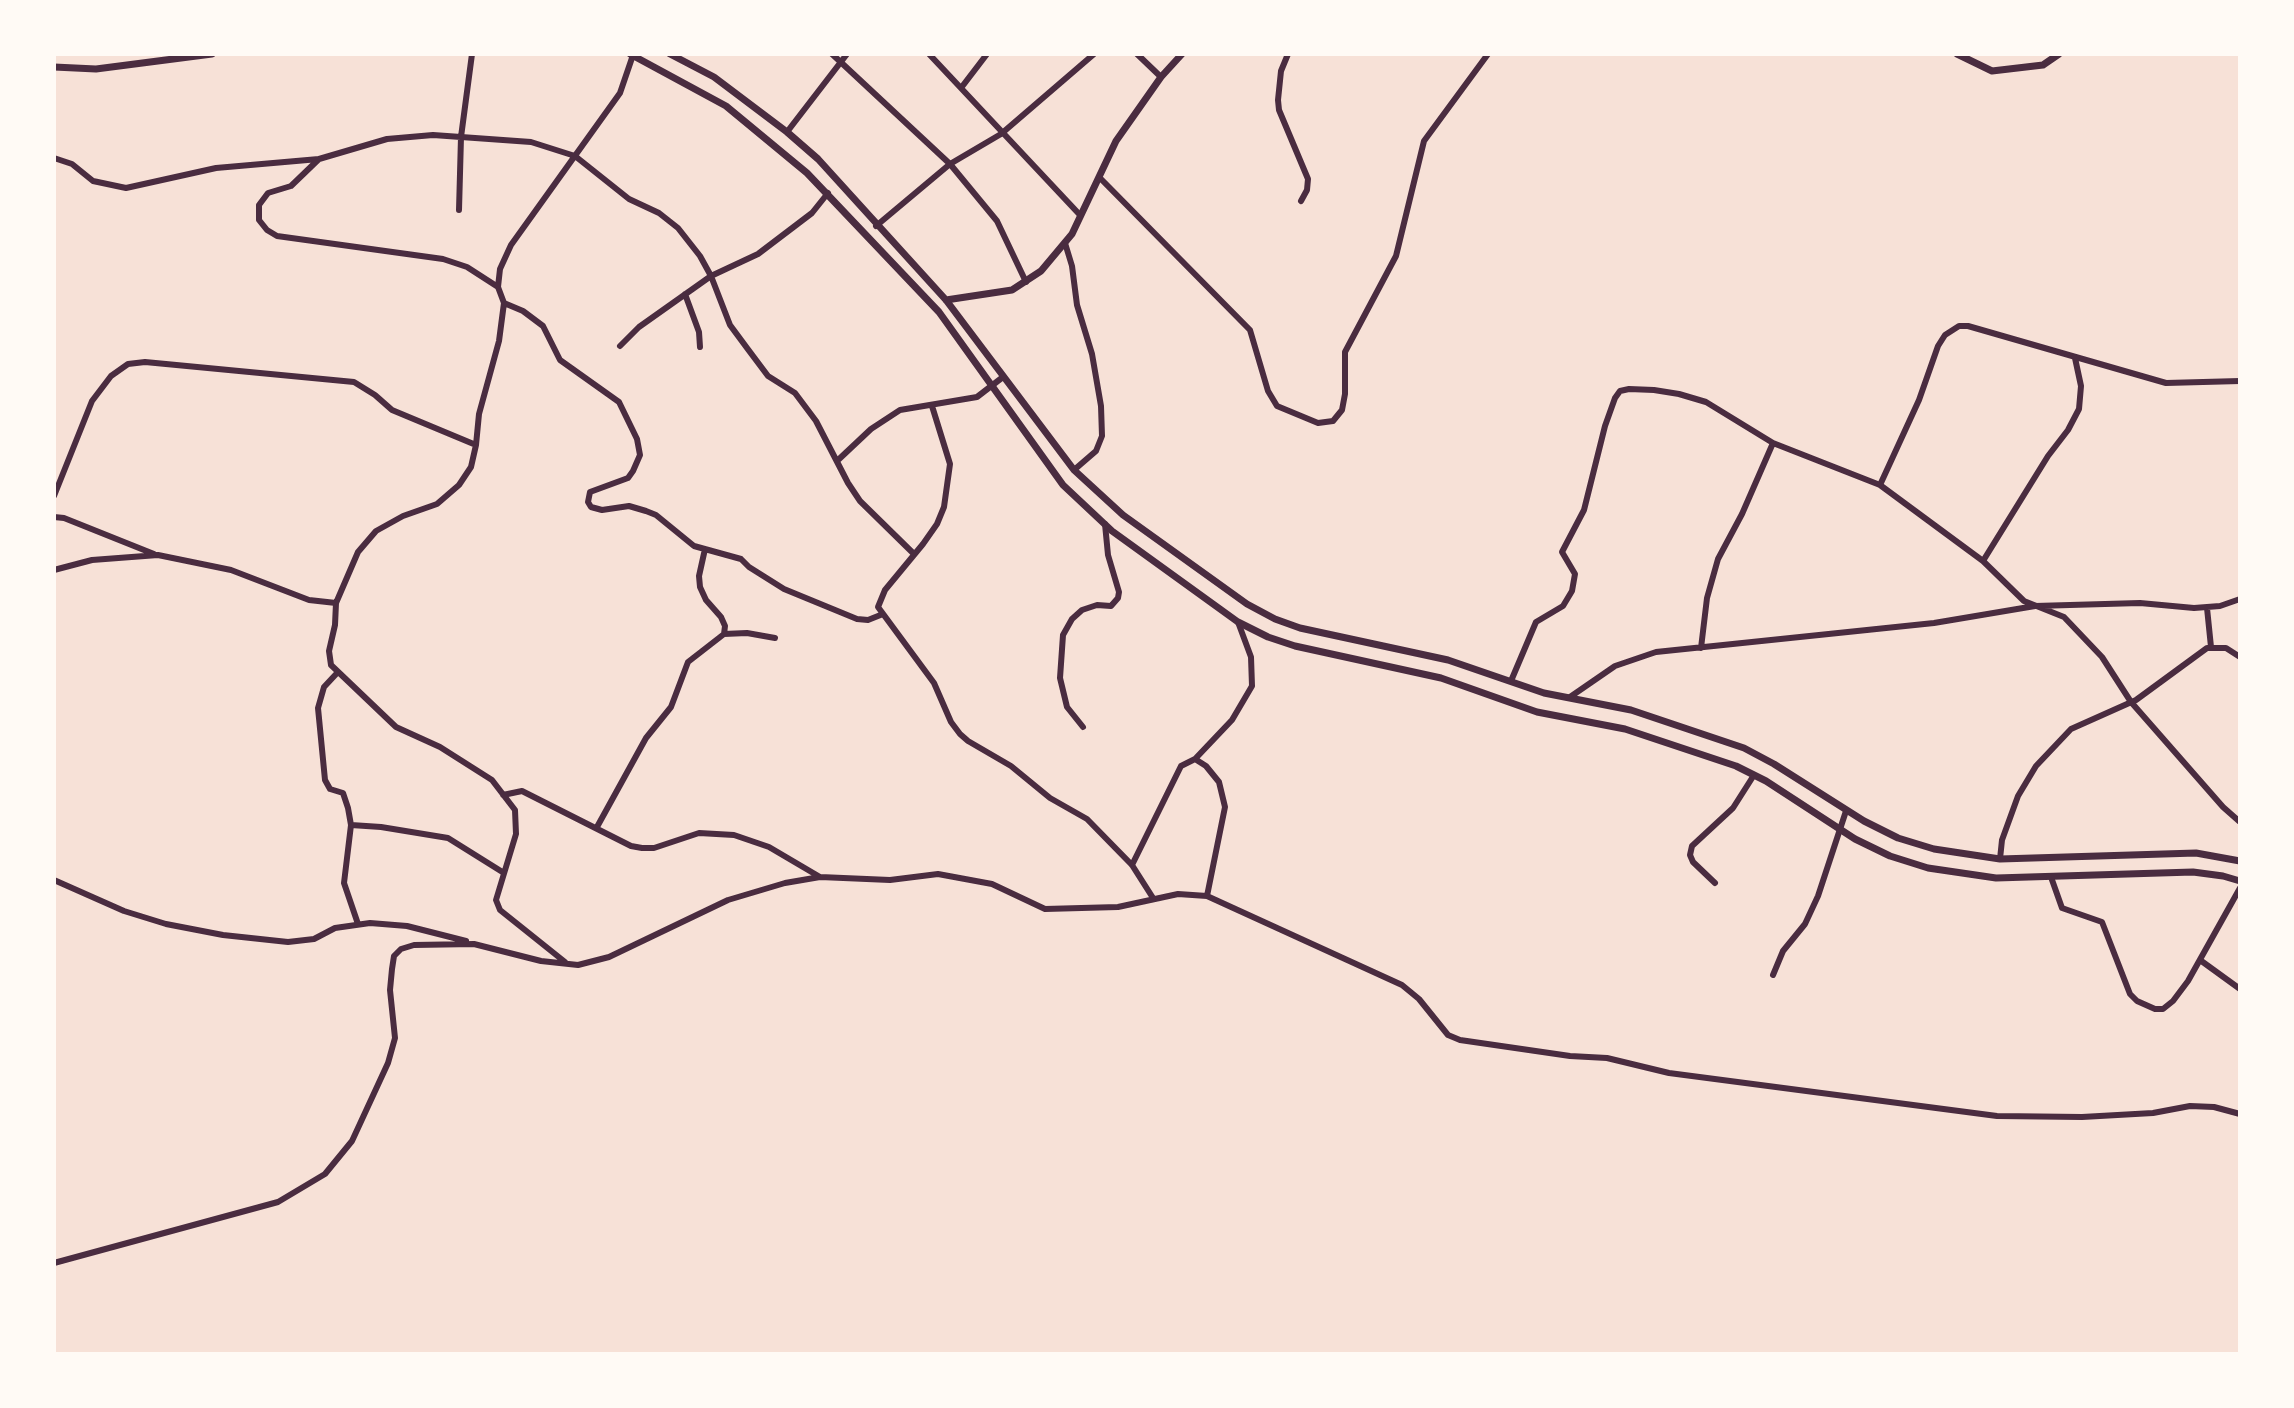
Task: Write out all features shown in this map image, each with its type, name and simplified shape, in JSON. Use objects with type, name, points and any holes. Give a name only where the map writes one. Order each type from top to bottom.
[{"type":"street","points":[[54,67],[96,69],[212,54]]},
{"type":"street","points":[[459,210],[461,137],[472,54]]},
{"type":"street","points":[[670,54],[714,77],[818,159],[946,300],[1074,470],[1123,515],[1247,604],[1275,619],[1300,628],[1448,660],[1544,693],[1631,710],[1744,748],[1864,821],[1910,842],[1934,849],[2000,859],[2196,853],[2240,861]]},
{"type":"street","points":[[832,54],[950,164],[997,221],[1026,282]]},
{"type":"street","points":[[787,132],[847,54]]},
{"type":"street","points":[[929,54],[1080,215]]},
{"type":"street","points":[[961,88],[987,54]]},
{"type":"street","points":[[876,226],[950,164],[1001,134],[1094,54]]},
{"type":"street","points":[[1137,54],[1161,77]]},
{"type":"street","points":[[946,300],[977,298],[1012,290],[1041,271],[1065,243],[1116,141],[1161,77],[1182,54]]},
{"type":"street","points":[[1288,54],[1281,71],[1278,100],[1279,110],[1308,179],[1301,201]]},
{"type":"street","points":[[1100,178],[1250,330],[1268,391],[1277,406],[1318,423],[1333,421],[1342,410],[1345,394],[1345,352],[1396,256],[1424,141],[1488,54]]},
{"type":"street","points":[[1957,54],[1992,71],[2043,65],[2059,54]]},
{"type":"street","points":[[565,962],[500,910],[496,900],[516,834],[515,810],[492,780],[440,747],[396,727],[331,665],[329,651],[336,603],[358,552],[376,531],[403,516],[437,504],[459,485],[471,467],[479,414],[499,341],[504,303],[498,287],[500,269],[511,245],[620,93],[632,55],[726,106],[807,173],[939,312],[1063,485],[1105,524],[1238,622],[1295,646],[1441,678],[1537,712],[1625,729],[1736,766],[1839,829],[1890,856],[1928,868],[1996,878],[2193,872],[2240,881]]},
{"type":"street","points":[[54,158],[79,169],[93,181],[126,188],[216,168],[319,159],[387,139],[433,135],[531,142],[575,156],[629,199],[659,213],[678,228],[711,276],[730,325],[768,376],[795,393],[816,421],[860,501],[914,554]]},
{"type":"street","points":[[319,159],[291,186],[268,193],[259,205],[259,220],[267,230],[277,236],[443,259],[467,267],[498,287]]},
{"type":"street","points":[[620,346],[639,327],[711,276],[758,254],[812,213],[828,193]]},
{"type":"street","points":[[1065,243],[1101,406],[1102,436],[1096,451],[1074,470]]},
{"type":"street","points":[[685,294],[699,332],[700,347]]},
{"type":"street","points":[[504,303],[523,311],[543,326],[560,360],[619,402],[637,439],[640,455],[633,471],[628,478],[590,492],[588,502],[591,507],[602,510],[629,506],[646,511],[656,515],[694,546],[741,559],[784,589],[843,614],[868,620],[883,614]]},
{"type":"street","points":[[1880,485],[1919,400],[1938,346],[1952,328],[1968,326],[2166,383],[2240,381]]},
{"type":"street","points":[[1983,561],[2079,409],[2081,386],[2075,358]]},
{"type":"street","points":[[54,496],[92,401],[111,376],[128,364],[145,362],[354,382],[392,410],[476,445]]},
{"type":"street","points":[[837,461],[886,418],[900,410],[977,397],[1003,377]]},
{"type":"street","points":[[1511,681],[1536,622],[1563,606],[1572,591],[1575,574],[1562,552],[1584,510],[1615,398],[1620,391],[1629,389],[1666,392],[1706,402],[1773,443],[1880,485],[1983,561],[2008,587],[2035,606],[2064,617],[2102,657],[2131,702],[2223,807],[2240,822]]},
{"type":"street","points":[[932,406],[950,464],[944,507],[937,524],[885,590],[878,607],[934,683],[951,722],[960,734],[1011,766],[1050,798],[1087,819],[1132,865],[1153,898]]},
{"type":"street","points":[[1034,446],[1046,436]]},
{"type":"street","points":[[1701,648],[1707,598],[1718,559],[1742,514],[1773,443]]},
{"type":"street","points":[[54,517],[64,518],[158,555],[231,570],[309,600],[336,603]]},
{"type":"street","points":[[1083,727],[1067,707],[1060,678],[1063,635],[1072,619],[1082,610],[1097,605],[1111,606],[1118,598],[1108,555],[1105,524]]},
{"type":"street","points":[[705,549],[699,576],[700,587],[706,600],[721,617],[724,634]]},
{"type":"street","points":[[54,570],[92,560],[158,555]]},
{"type":"street","points":[[1570,697],[1615,666],[1656,652],[1934,623],[2035,606],[2140,603],[2207,608],[2240,599]]},
{"type":"street","points":[[2207,608],[2211,647]]},
{"type":"street","points":[[1132,865],[1176,774],[1232,720],[1252,686],[1251,657],[1238,622]]},
{"type":"street","points":[[597,827],[646,738],[671,707],[688,662],[724,634],[747,633],[775,638]]},
{"type":"street","points":[[1388,667],[1391,647]]},
{"type":"street","points":[[2000,859],[2002,840],[2018,796],[2036,766],[2071,729],[2147,693],[2200,651],[2211,647],[2226,648],[2240,657]]},
{"type":"street","points":[[338,672],[324,687],[318,708],[325,780],[330,789],[343,793],[351,825],[344,883],[358,924]]},
{"type":"street","points":[[1195,759],[1206,766],[1219,782],[1225,807],[1207,896]]},
{"type":"street","points":[[1715,883],[1693,862],[1690,855],[1692,846],[1733,808],[1754,775]]},
{"type":"street","points":[[503,795],[522,791],[631,846],[642,848],[654,848],[699,833],[734,835],[769,847],[820,877]]},
{"type":"street","points":[[1773,975],[1783,951],[1805,924],[1818,896],[1846,811]]},
{"type":"street","points":[[351,825],[448,838],[504,873]]},
{"type":"street","points":[[54,880],[124,911],[166,924],[223,935],[288,942],[314,939],[335,928],[358,924],[407,926],[541,961],[578,965],[609,957],[728,900],[785,883],[820,877],[890,880],[938,874],[992,884],[1045,909],[1118,907],[1153,898],[1194,894],[1207,896],[1402,985],[1419,999],[1448,1035],[1460,1040],[1570,1056],[1607,1058],[1669,1073],[1997,1116],[2082,1117],[2153,1113],[2190,1106],[2214,1107],[2240,1114]]},
{"type":"street","points":[[2051,877],[2062,908],[2097,920],[2105,927],[2130,994],[2137,1001],[2155,1009],[2163,1009],[2173,1001],[2240,888]]},
{"type":"street","points":[[54,1263],[278,1202],[325,1174],[352,1141],[388,1063],[395,1038],[390,990],[394,956],[401,949],[414,945],[474,944]]},
{"type":"street","points":[[2200,960],[2240,989]]}]
